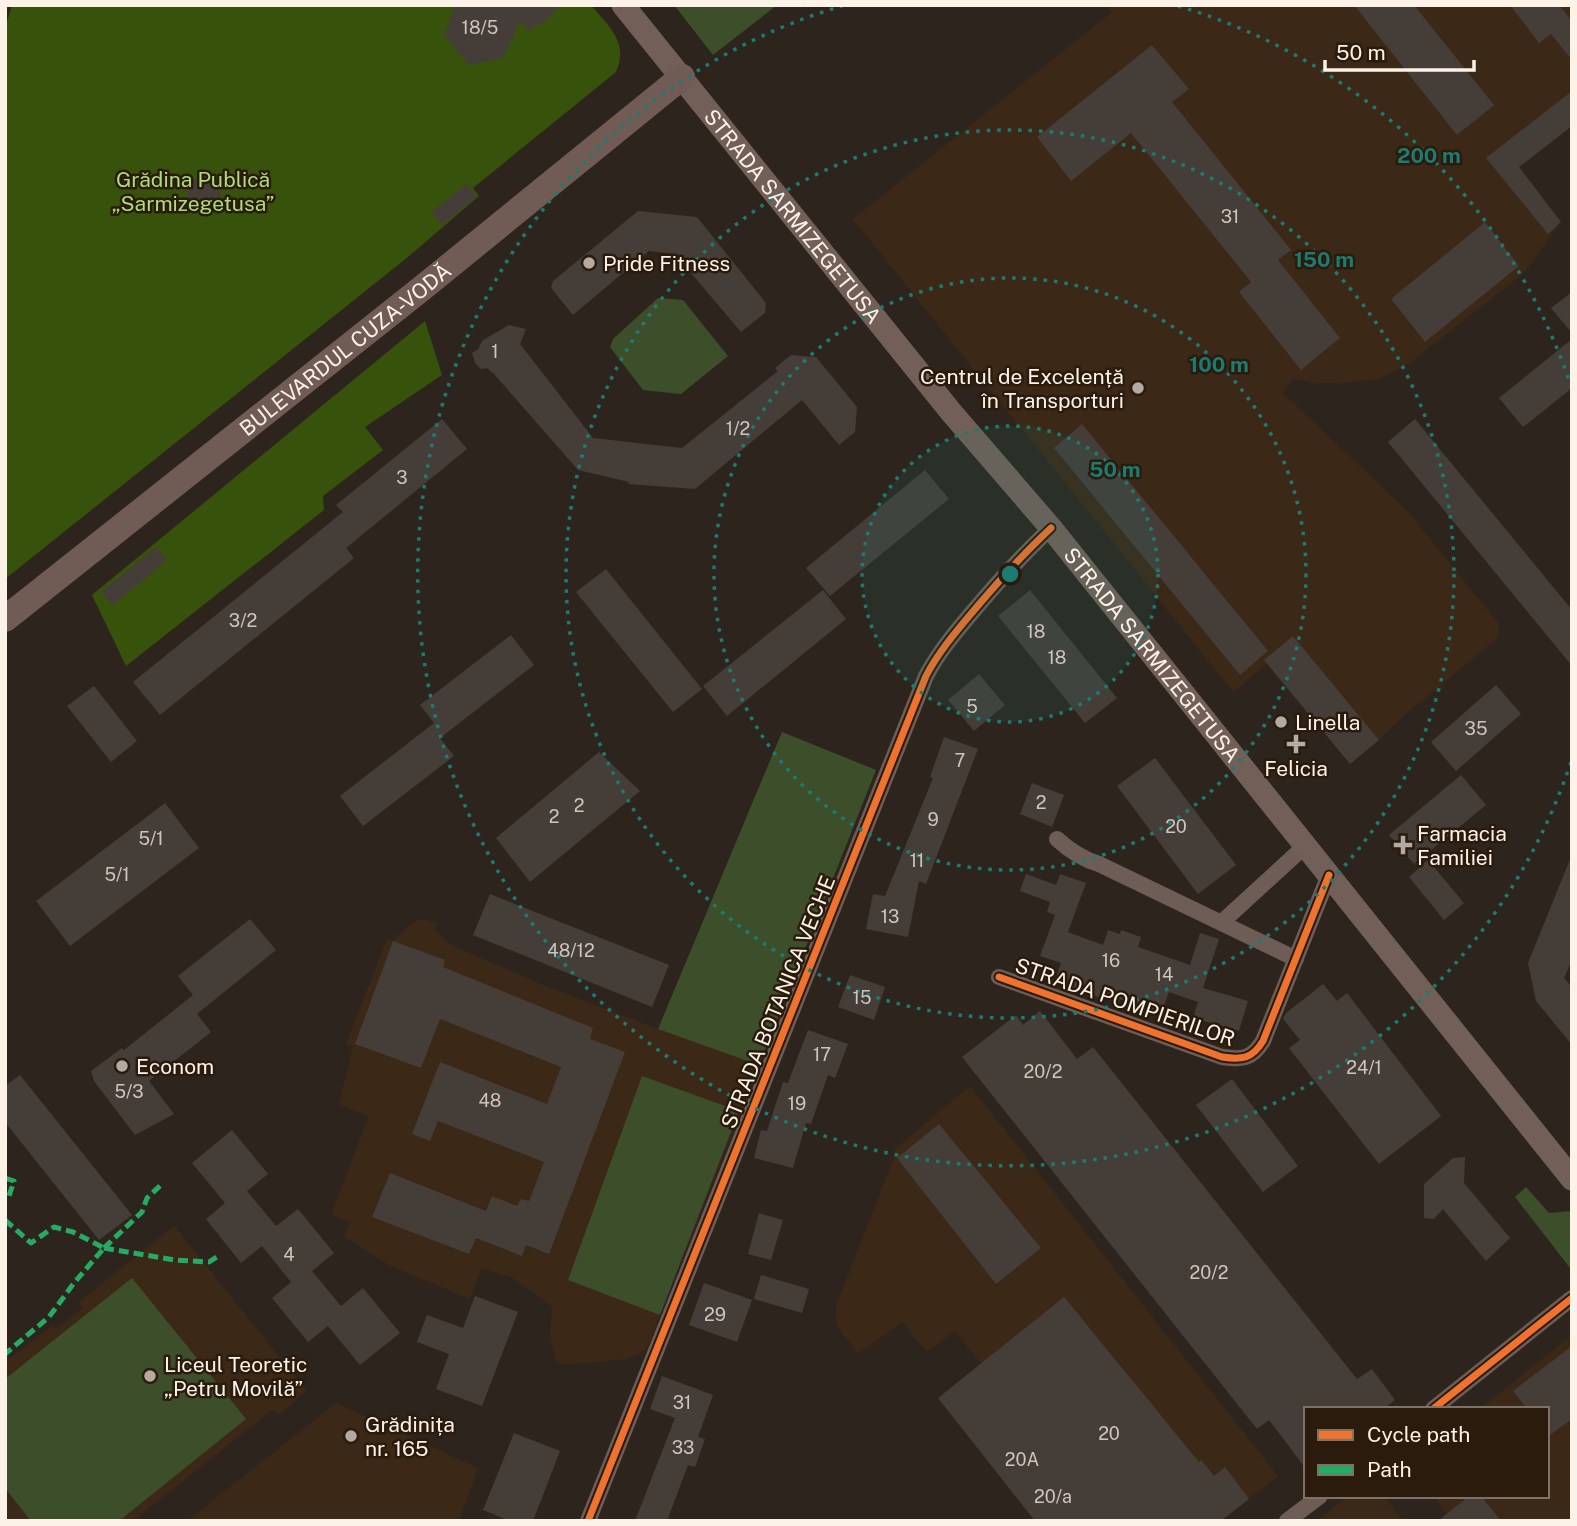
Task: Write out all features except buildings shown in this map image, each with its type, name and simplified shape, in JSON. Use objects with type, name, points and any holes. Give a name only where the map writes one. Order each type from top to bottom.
[{"type":"main road","name":"STRADA SARMIZEGETUSA","points":[[623,5],[951,412],[1051,528],[1572,1179]]},
{"type":"main road","name":"BULEVARDUL CUZA-VODĂ","points":[[5,620],[682,77]]},
{"type":"street","name":"STRADA BOTANICA VECHE","points":[[589,1521],[926,676],[943,648],[1010,568],[1051,528]]},
{"type":"street","points":[[1056,839],[1085,859],[1296,959]]},
{"type":"street","points":[[1221,923],[1305,846]]},
{"type":"street","name":"STRADA POMPIERILOR","points":[[999,977],[1223,1057],[1244,1059],[1256,1053],[1263,1041],[1329,875]]},
{"type":"street","points":[[1436,1407],[1572,1298]]},
{"type":"street","points":[[1287,1521],[1317,1498]]},
{"type":"shaded area","name":"Centrul de Excelență în Transporturi","points":[[1106,5],[1572,5],[1572,126],[1519,168],[1561,222],[1524,273],[1407,365],[1378,379],[1315,383],[1292,379],[1283,393],[1409,513],[1499,624],[1499,633],[1495,640],[1350,764],[1267,664],[1233,692],[853,219],[1112,12]]},
{"type":"shaded area","points":[[782,732],[876,770],[759,1065],[750,1073],[744,1089],[749,1092],[646,1350],[627,1359],[563,1365],[556,1360],[550,1339],[552,1306],[511,1277],[481,1268],[470,1299],[389,1265],[344,1236],[350,1222],[331,1215],[369,1116],[339,1104],[353,1046],[346,1044],[387,939],[393,941],[418,920],[437,924],[435,930],[453,946],[543,985],[658,1029]]},
{"type":"shaded area","points":[[970,1086],[1278,1476],[1221,1521],[1107,1521],[955,1331],[928,1351],[902,1322],[858,1354],[836,1324],[836,1306],[895,1155],[895,1149]]},
{"type":"shaded area","name":"Liceul Teoretic „Petru Movilă”","points":[[174,1226],[307,1391],[278,1415],[272,1410],[133,1521],[5,1521],[5,1362],[52,1326],[56,1329],[83,1308],[79,1302]]},
{"type":"shaded area","points":[[1572,1335],[1572,1521],[1447,1521],[1450,1518],[1435,1498],[1549,1498],[1549,1407],[1482,1407]]},
{"type":"shaded area","name":"Grădinița nr. 165","points":[[336,1403],[478,1468],[459,1521],[187,1521]]},
{"type":"shaded area","points":[[1346,1498],[1386,1498],[1403,1521],[1317,1521]]},
{"type":"green space","name":"Grădina Publică „Sarmizegetusa”","points":[[12,5],[591,5],[615,36],[620,52],[616,72],[473,188],[479,196],[408,257],[5,579],[5,29]]},
{"type":"green space","points":[[674,5],[777,5],[713,55]]},
{"type":"green space","points":[[658,298],[683,300],[728,356],[681,394],[643,390],[610,347],[613,339]]},
{"type":"green space","points":[[425,321],[442,375],[365,427],[383,450],[323,496],[324,510],[126,666],[92,595]]},
{"type":"green space","points":[[782,732],[876,770],[759,1065],[658,1029]]},
{"type":"green space","points":[[642,1076],[739,1111],[660,1315],[568,1280]]},
{"type":"green space","points":[[1526,1187],[1549,1213],[1572,1211],[1570,1268],[1515,1197]]},
{"type":"green space","name":"Liceul Teoretic „Petru Movilă”","points":[[132,1278],[246,1419],[119,1521],[31,1521],[5,1488],[5,1379]]},
{"type":"marked path","points":[[5,1178],[14,1181],[9,1196],[5,1199]]},
{"type":"marked path","points":[[104,1248],[142,1212],[147,1198],[161,1185]]},
{"type":"marked path","points":[[5,1220],[31,1243],[54,1227],[73,1232],[104,1248],[49,1317],[5,1354]]},
{"type":"marked path","points":[[104,1248],[175,1260],[209,1262],[220,1255]]},
{"type":"cycle path","points":[[588,1521],[926,676],[970,615],[1009,570],[1051,528]]},
{"type":"cycle path","points":[[999,977],[1222,1057],[1246,1057],[1255,1052],[1263,1041],[1329,875]]},
{"type":"cycle path","points":[[1436,1407],[1572,1298]]},
{"type":"place","name":"Pride Fitness","points":[[589,263]]},
{"type":"place","name":"Centrul de Excelență în Transporturi","points":[[1138,388]]},
{"type":"place","name":"Linella","points":[[1281,722]]},
{"type":"place","name":"Felicia","points":[[1296,744]]},
{"type":"place","name":"Farmacia Familiei","points":[[1403,845]]},
{"type":"place","name":"Econom","points":[[122,1066]]},
{"type":"place","name":"Liceul Teoretic „Petru Movilă”","points":[[150,1376]]},
{"type":"place","name":"Grădinița nr. 165","points":[[351,1436]]}]
